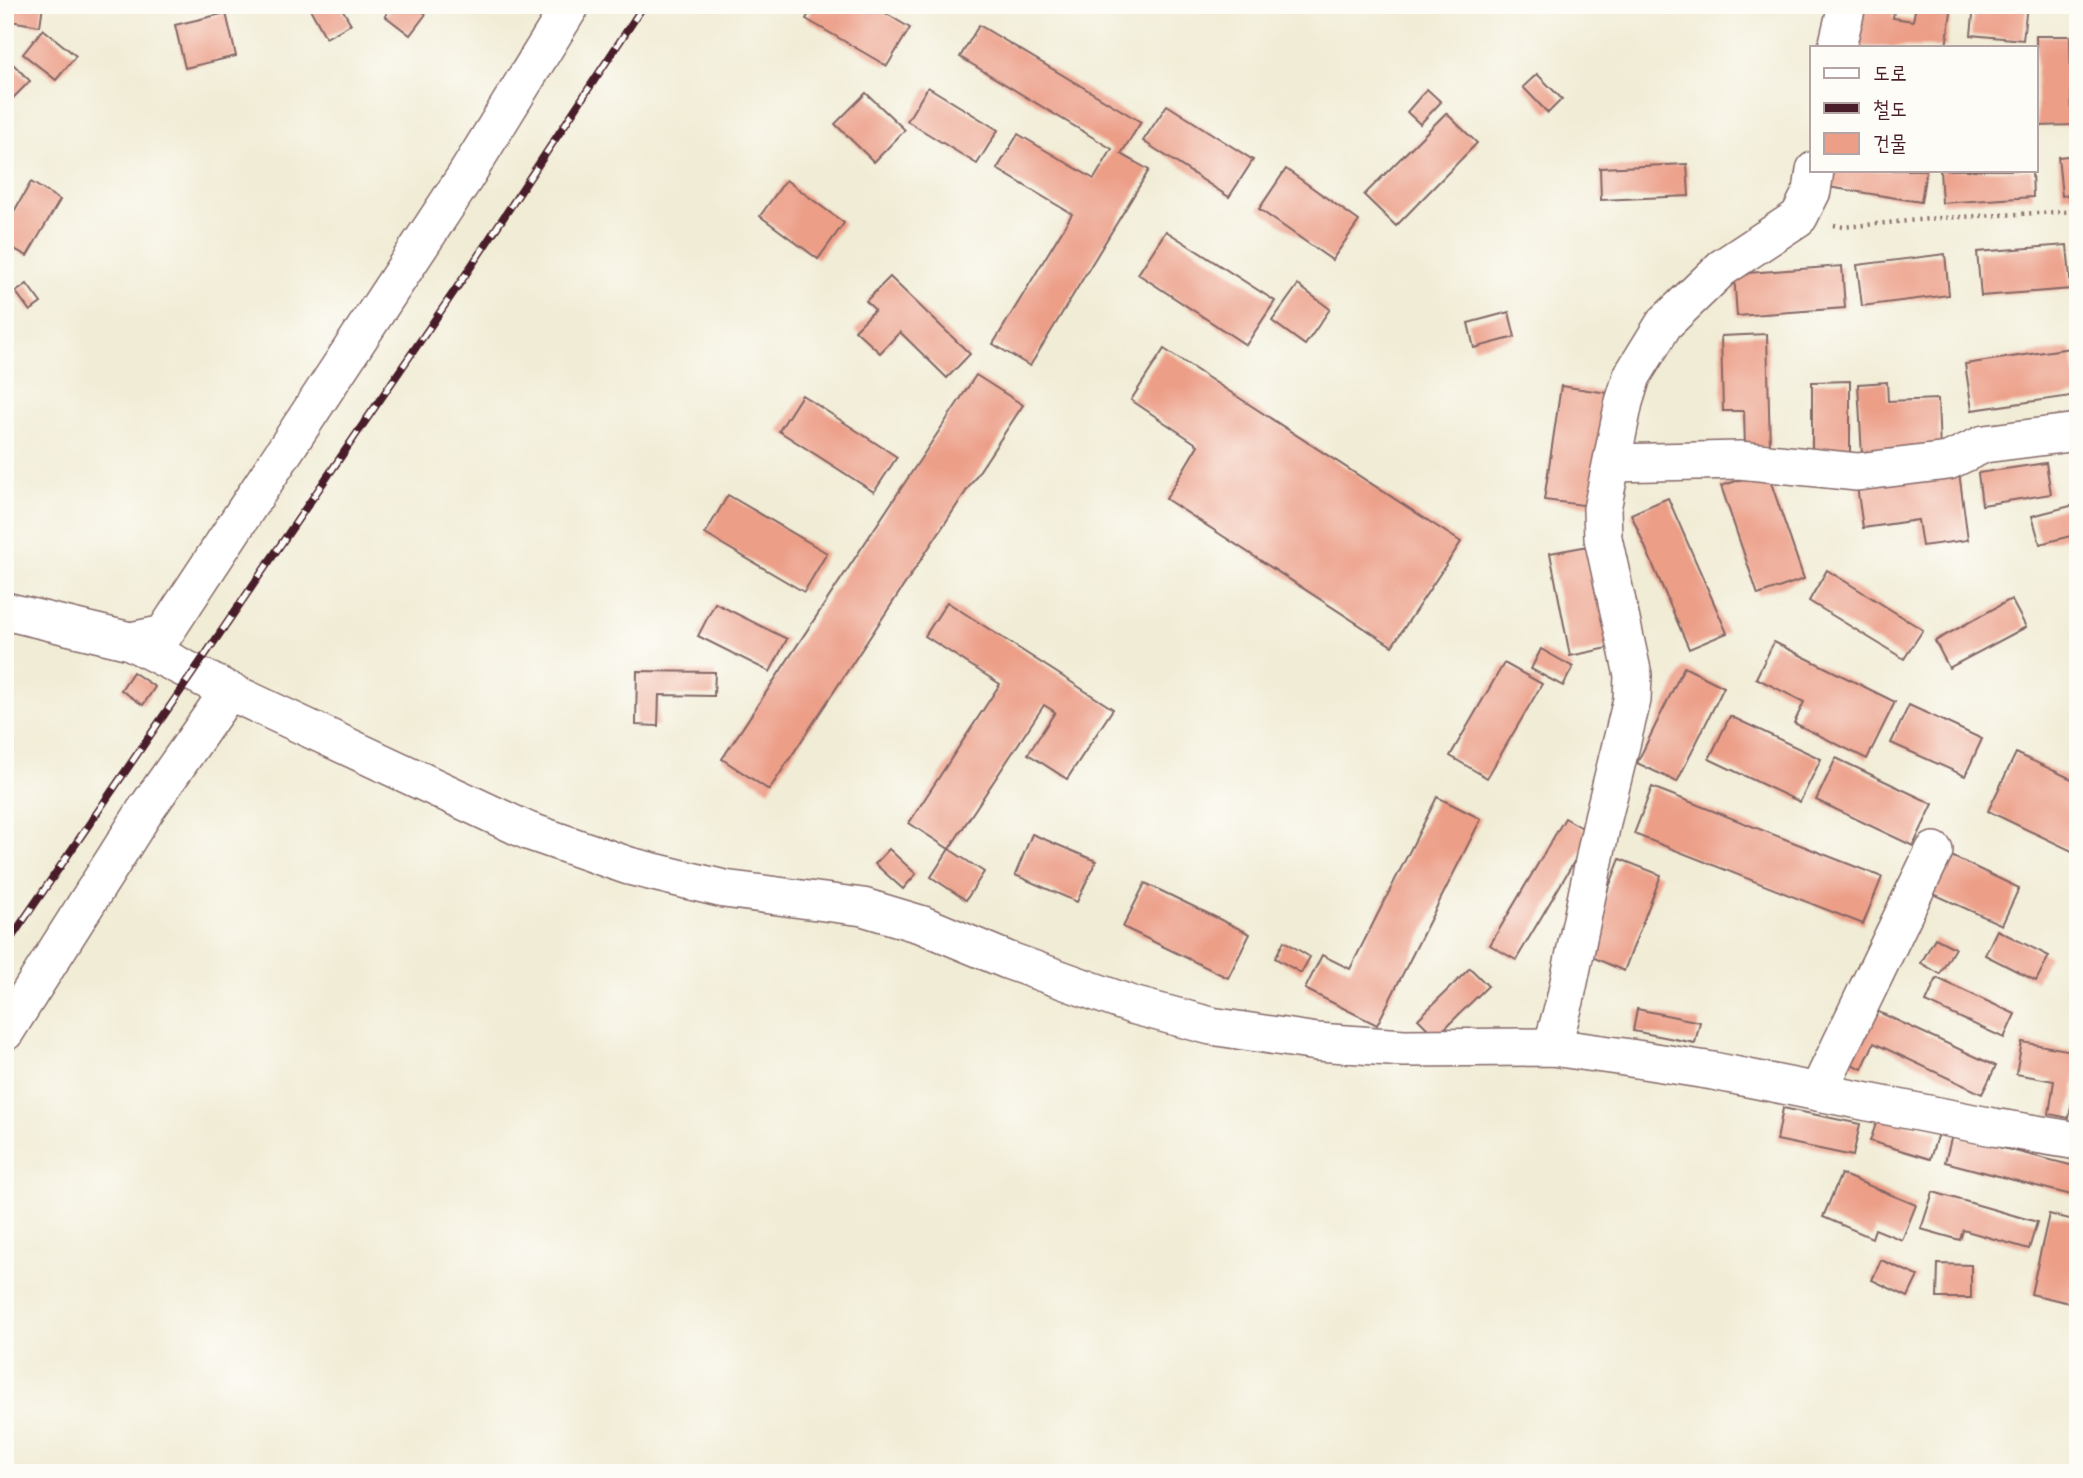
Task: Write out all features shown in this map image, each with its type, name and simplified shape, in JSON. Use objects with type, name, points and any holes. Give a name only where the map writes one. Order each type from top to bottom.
[{"type":"street","points":[[130,641],[164,634],[465,177],[571,5]]},
{"type":"street","points":[[1837,46],[1847,5]]},
{"type":"street","points":[[1552,1047],[1632,701],[1633,675],[1603,538],[1602,509],[1624,402],[1632,376],[1664,324],[1722,268],[1799,217],[1812,191],[1815,172]]},
{"type":"street","points":[[1613,463],[1739,460],[1857,472],[1948,461],[1984,444],[2078,432]]},
{"type":"street","points":[[5,611],[130,641],[229,691],[528,831],[629,866],[724,889],[863,907],[923,925],[1007,960],[1132,1005],[1198,1023],[1317,1042],[1404,1048],[1552,1047],[1713,1071],[2078,1141]]},
{"type":"street","points":[[5,1032],[145,811],[229,691]]},
{"type":"street","points":[[1818,1093],[1934,851]]},
{"type":"path","points":[[1799,217],[1843,228],[1940,218],[2078,211]]},
{"type":"building","points":[[12,5],[43,5],[40,26],[10,21]]},
{"type":"building","points":[[308,5],[340,5],[351,24],[326,38]]},
{"type":"building","points":[[392,5],[414,5],[426,14],[410,35],[385,16]]},
{"type":"building","points":[[814,5],[872,5],[910,28],[887,66],[806,19]]},
{"type":"building","points":[[1862,5],[1895,5],[1893,18],[1913,21],[1916,5],[1952,5],[1946,46],[1855,46]]},
{"type":"building","points":[[1974,5],[2027,5],[2023,40],[1971,35]]},
{"type":"building","points":[[226,13],[236,56],[185,68],[175,25]]},
{"type":"building","points":[[979,25],[1141,122],[1121,154],[1149,170],[1030,366],[993,344],[1072,214],[997,169],[1018,134],[1094,179],[1112,149],[960,57]]},
{"type":"building","points":[[43,29],[76,56],[56,80],[23,54]]},
{"type":"building","points":[[2036,36],[2070,36],[2072,125],[2038,126]]},
{"type":"building","points":[[9,60],[30,81],[5,106],[5,64]]},
{"type":"building","points":[[1537,74],[1562,99],[1548,113],[1523,87]]},
{"type":"building","points":[[928,87],[998,130],[977,164],[907,121]]},
{"type":"building","points":[[1427,89],[1441,102],[1420,124],[1407,112]]},
{"type":"building","points":[[866,93],[905,130],[874,162],[835,124]]},
{"type":"building","points":[[1167,105],[1253,160],[1229,197],[1143,141]]},
{"type":"building","points":[[1446,113],[1477,143],[1396,226],[1364,195]]},
{"type":"building","points":[[2078,155],[2078,194],[2062,196],[2058,157]]},
{"type":"building","points":[[1687,164],[1689,196],[1601,200],[1600,168]]},
{"type":"building","points":[[5,167],[12,171],[5,181]]},
{"type":"building","points":[[1286,169],[1359,221],[1332,260],[1259,209]]},
{"type":"building","points":[[1825,172],[1926,172],[1921,202],[1822,186]]},
{"type":"building","points":[[1940,172],[2032,172],[2033,197],[1942,203]]},
{"type":"building","points":[[786,180],[844,223],[818,259],[760,216]]},
{"type":"building","points":[[31,182],[60,200],[27,256],[5,244],[5,227]]},
{"type":"building","points":[[1166,231],[1275,301],[1246,345],[1138,274]]},
{"type":"building","points":[[2067,245],[2071,289],[1981,296],[1977,252]]},
{"type":"building","points":[[1945,254],[1949,295],[1862,306],[1857,265]]},
{"type":"building","points":[[1842,266],[1845,308],[1737,316],[1734,274]]},
{"type":"building","points":[[890,277],[970,354],[947,378],[900,332],[880,353],[855,330],[875,310],[866,301]]},
{"type":"building","points":[[27,284],[41,303],[30,311],[16,292]]},
{"type":"building","points":[[1298,285],[1330,309],[1305,345],[1272,321]]},
{"type":"building","points":[[1509,312],[1515,337],[1474,348],[1468,323]]},
{"type":"building","points":[[1767,334],[1770,448],[1745,448],[1744,411],[1723,411],[1721,336]]},
{"type":"building","points":[[2071,348],[2078,395],[1972,410],[1965,364]]},
{"type":"building","points":[[1164,349],[1461,542],[1392,646],[1166,499],[1198,445],[1131,400]]},
{"type":"building","points":[[976,375],[1023,405],[769,790],[722,759]]},
{"type":"building","points":[[1850,381],[1850,457],[1812,458],[1812,382]]},
{"type":"building","points":[[1887,382],[1888,401],[1938,399],[1940,452],[1862,456],[1858,384]]},
{"type":"building","points":[[1561,386],[1608,393],[1590,506],[1544,500]]},
{"type":"building","points":[[802,395],[897,457],[874,492],[779,431]]},
{"type":"building","points":[[2046,463],[2051,494],[1982,505],[1978,473]]},
{"type":"building","points":[[1767,471],[1804,579],[1758,595],[1721,486]]},
{"type":"building","points":[[1959,472],[1968,540],[1922,546],[1918,520],[1863,528],[1857,486]]},
{"type":"building","points":[[728,495],[827,553],[804,592],[705,534]]},
{"type":"building","points":[[1668,498],[1727,633],[1689,649],[1631,514]]},
{"type":"building","points":[[2078,504],[2078,534],[2040,544],[2032,516]]},
{"type":"building","points":[[1594,545],[1613,647],[1570,656],[1550,553]]},
{"type":"building","points":[[1827,570],[1923,630],[1904,659],[1809,601]]},
{"type":"building","points":[[2011,599],[2026,627],[1949,668],[1935,641]]},
{"type":"building","points":[[947,602],[1113,709],[1067,779],[1028,754],[1055,712],[1044,705],[949,849],[909,823],[1000,684],[925,636]]},
{"type":"building","points":[[715,603],[787,639],[770,672],[698,636]]},
{"type":"building","points":[[1774,642],[1895,702],[1867,759],[1794,723],[1804,702],[1756,678]]},
{"type":"building","points":[[1541,649],[1573,667],[1563,686],[1531,669]]},
{"type":"building","points":[[1504,663],[1542,684],[1487,778],[1450,756]]},
{"type":"building","points":[[1684,667],[1724,687],[1677,782],[1637,763]]},
{"type":"building","points":[[637,671],[715,672],[714,696],[659,695],[658,726],[636,725]]},
{"type":"building","points":[[133,672],[155,687],[143,705],[121,690]]},
{"type":"building","points":[[1909,705],[1982,739],[1965,776],[1891,743]]},
{"type":"building","points":[[1730,716],[1821,759],[1800,802],[1709,759]]},
{"type":"building","points":[[2016,753],[2078,782],[2078,854],[1988,811]]},
{"type":"building","points":[[1836,758],[1933,804],[1913,846],[1816,800]]},
{"type":"building","points":[[1652,787],[1882,877],[1863,924],[1634,834]]},
{"type":"building","points":[[1437,797],[1481,819],[1377,1025],[1305,989],[1322,955],[1350,969]]},
{"type":"building","points":[[1565,818],[1591,833],[1516,960],[1490,945]]},
{"type":"building","points":[[1032,834],[1096,861],[1077,902],[1015,875]]},
{"type":"building","points":[[889,849],[916,874],[903,889],[875,864]]},
{"type":"building","points":[[949,849],[984,872],[966,900],[931,877]]},
{"type":"building","points":[[1945,853],[2019,888],[2002,925],[1927,891]]},
{"type":"building","points":[[1620,859],[1661,875],[1624,971],[1583,953]]},
{"type":"building","points":[[1145,883],[1250,934],[1228,978],[1123,927]]},
{"type":"building","points":[[1997,930],[2049,956],[2036,981],[1985,955]]},
{"type":"building","points":[[1935,938],[1955,948],[1940,974],[1921,963]]},
{"type":"building","points":[[1284,941],[1310,957],[1301,973],[1275,958]]},
{"type":"building","points":[[1470,968],[1488,986],[1436,1037],[1418,1019]]},
{"type":"building","points":[[1937,978],[2015,1014],[2004,1038],[1926,1002]]},
{"type":"building","points":[[1870,1008],[1996,1066],[1982,1094],[1874,1043],[1862,1069],[1845,1061]]},
{"type":"building","points":[[1637,1009],[1700,1022],[1695,1043],[1633,1031]]},
{"type":"building","points":[[2022,1042],[2078,1052],[2069,1118],[2049,1114],[2054,1081],[2016,1074]]},
{"type":"building","points":[[1783,1108],[1860,1124],[1853,1156],[1777,1140]]},
{"type":"building","points":[[1879,1115],[1938,1133],[1930,1159],[1870,1141]]},
{"type":"building","points":[[1952,1135],[2078,1167],[2075,1196],[1945,1162]]},
{"type":"building","points":[[1841,1174],[1916,1205],[1902,1240],[1875,1229],[1872,1238],[1823,1217]]},
{"type":"building","points":[[1933,1192],[2037,1222],[2029,1249],[1963,1230],[1960,1240],[1921,1229]]},
{"type":"building","points":[[2049,1214],[2078,1221],[2078,1305],[2031,1294]]},
{"type":"building","points":[[1881,1260],[1918,1276],[1908,1297],[1872,1280]]},
{"type":"building","points":[[1938,1264],[1971,1265],[1971,1298],[1937,1298]]},
{"type":"railway","points":[[5,947],[462,280],[644,5]]}]
